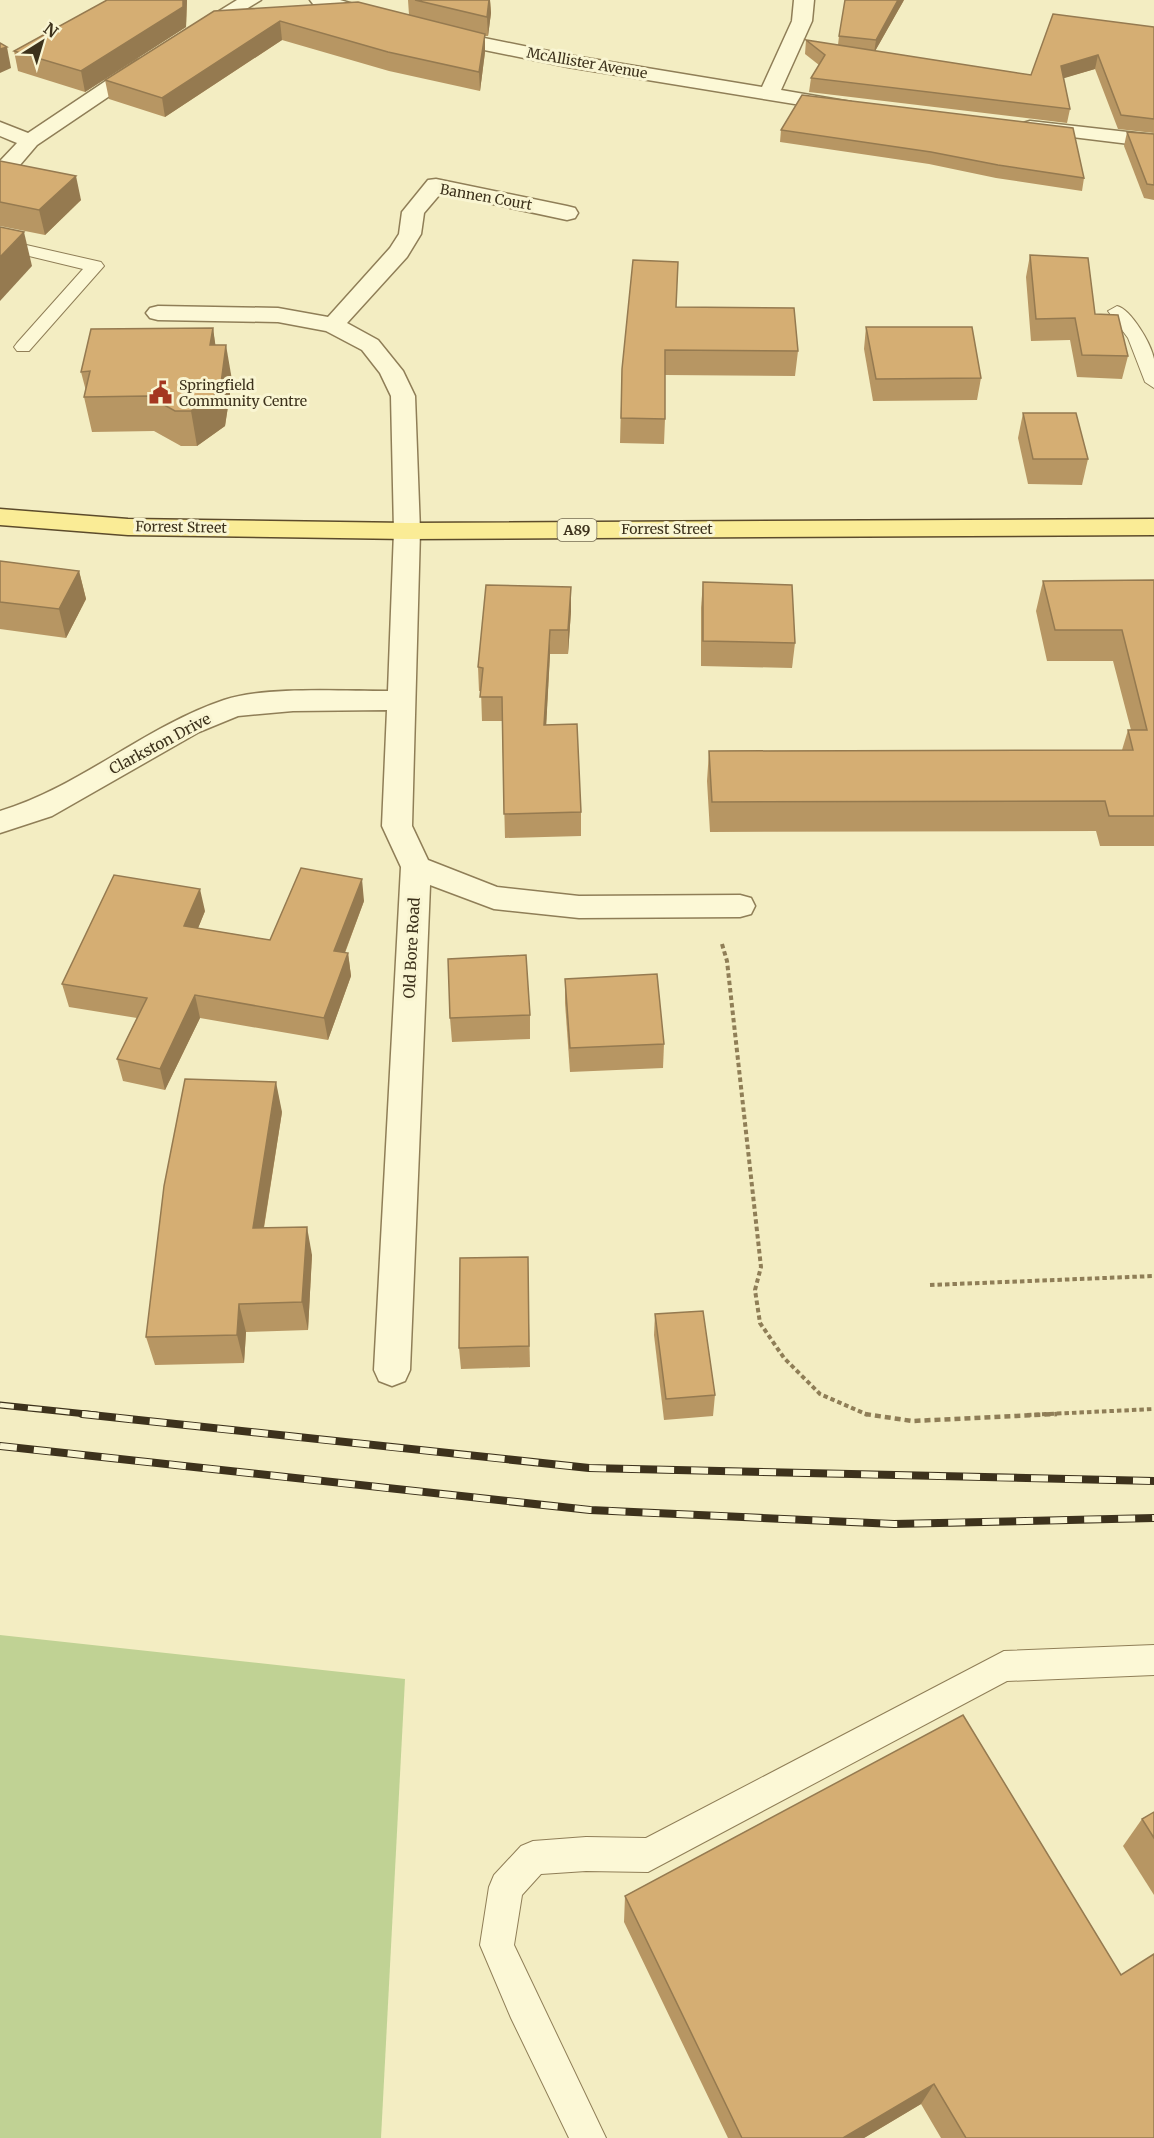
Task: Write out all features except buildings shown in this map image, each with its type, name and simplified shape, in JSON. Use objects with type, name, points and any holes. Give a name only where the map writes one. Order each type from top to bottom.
[{"type":"main road","name":"Forrest Street","points":[[0,517],[128,526],[407,531],[1154,527]]},
{"type":"street","points":[[183,39],[251,0]]},
{"type":"street","points":[[320,0],[391,21]]},
{"type":"street","points":[[769,94],[802,21],[804,0]]},
{"type":"street","name":"McAllister Avenue","points":[[423,30],[568,61],[863,109]]},
{"type":"street","points":[[0,174],[30,141],[163,51]]},
{"type":"street","points":[[1012,125],[1154,141]]},
{"type":"street","points":[[0,128],[30,141]]},
{"type":"street","name":"Bannen Court","points":[[333,325],[399,252],[410,234],[413,212],[436,185],[567,213]]},
{"type":"street","points":[[158,313],[279,315],[333,325],[370,345],[391,371],[403,396],[407,531]]},
{"type":"street","name":"Old Bore Road","points":[[392,1370],[416,867],[397,826],[407,531]]},
{"type":"street","name":"Clarkston Drive","points":[[0,822],[42,809],[189,725],[234,707],[293,701],[401,700]]},
{"type":"street","points":[[416,867],[494,898],[579,907],[726,906]]},
{"type":"lane","points":[[0,244],[95,266],[23,346]]},
{"type":"lane","points":[[1117,311],[1137,338],[1154,382]]},
{"type":"lane","points":[[588,2138],[523,2006],[497,1944],[506,1887],[533,1858],[585,1854],[648,1855],[1004,1666],[1154,1660]]},
{"type":"path","points":[[726,906],[728,961],[762,1267],[755,1290],[760,1323],[784,1358],[820,1394],[872,1416],[912,1421],[1154,1409]]},
{"type":"path","points":[[930,1284],[1154,1276]]},
{"type":"green space","points":[[0,1635],[405,1679],[381,2138],[0,2138]]},
{"type":"railway","points":[[0,1405],[96,1415]]},
{"type":"railway","points":[[82,1414],[589,1468],[1154,1481]]},
{"type":"railway","points":[[0,1446],[590,1510],[894,1524],[1154,1518]]},
{"type":"place","name":"Springfield Community Centre","points":[[161,393]]}]
